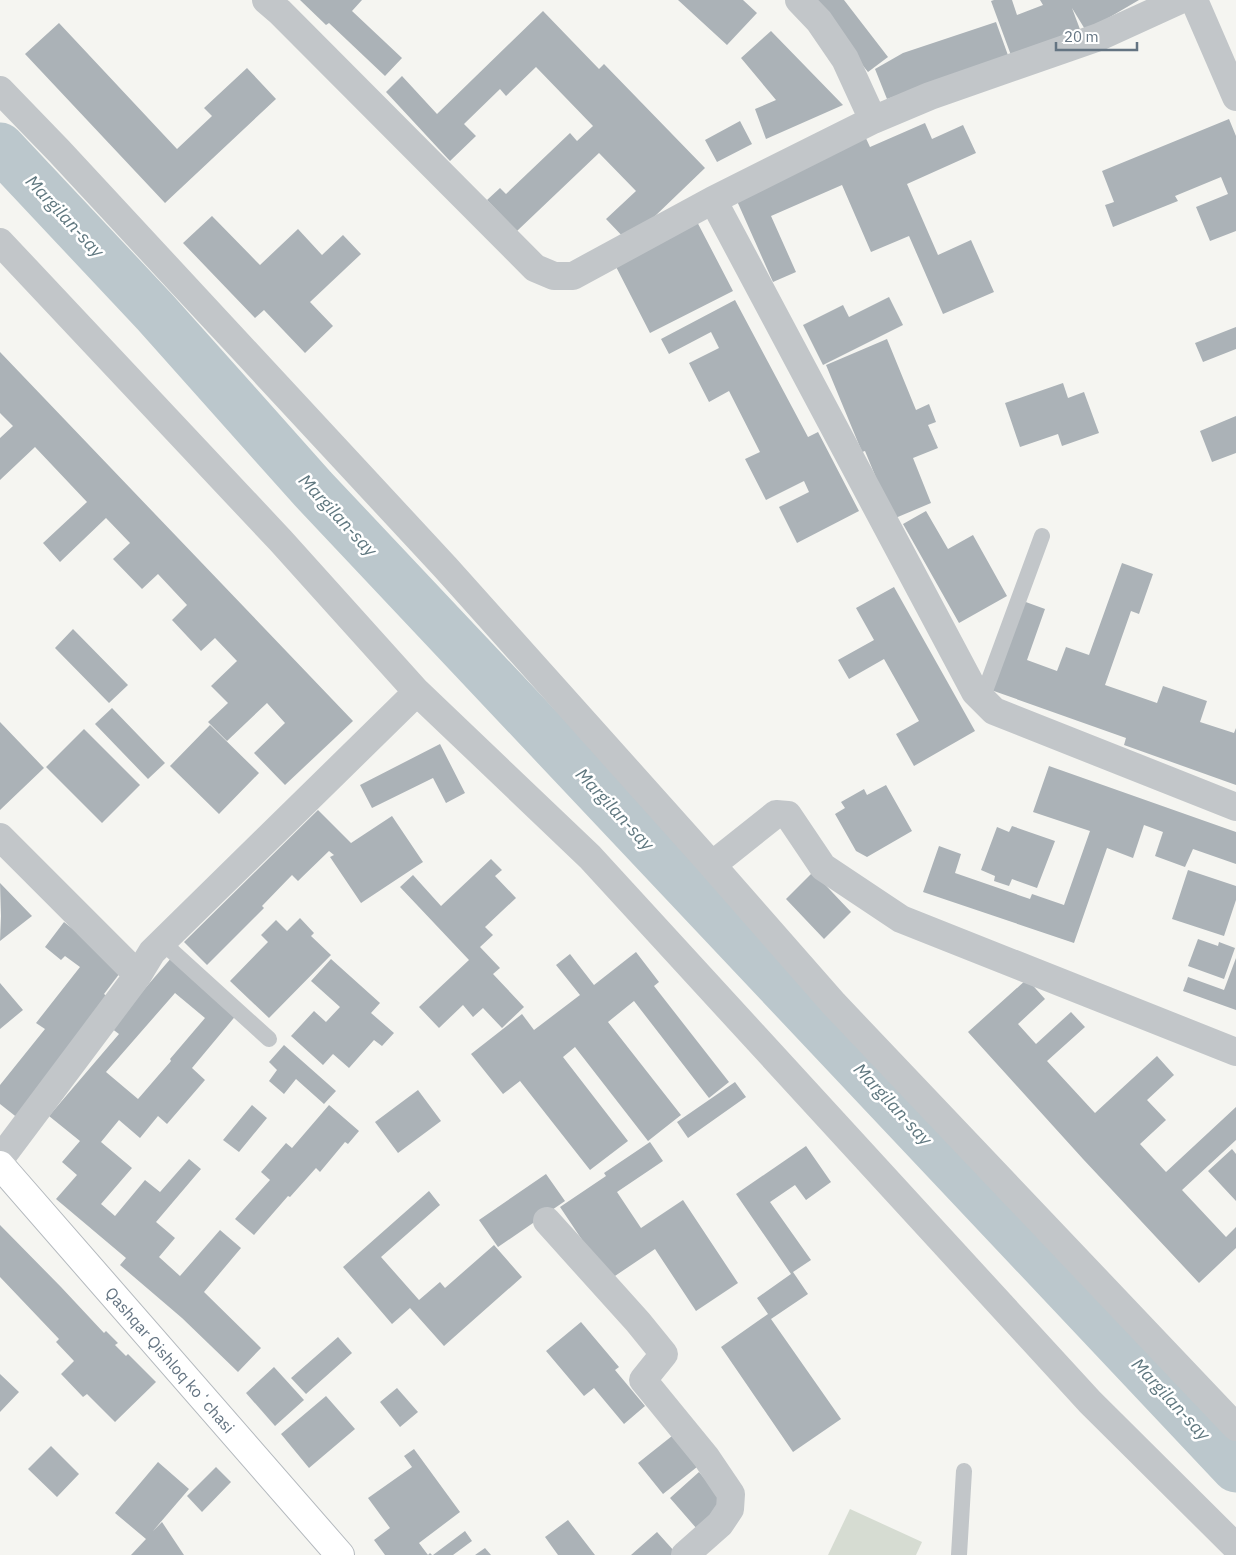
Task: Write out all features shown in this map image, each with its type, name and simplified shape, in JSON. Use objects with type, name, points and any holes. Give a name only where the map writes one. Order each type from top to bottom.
[{"type":"main road","name":"Qashqar Qishloq koʻchasi","points":[[0,1165],[340,1555]]},
{"type":"street","points":[[266,0],[535,268],[554,276],[573,276],[713,200],[874,120],[930,96],[1099,37],[1180,0]]},
{"type":"street","points":[[799,0],[819,21],[845,59],[874,120]]},
{"type":"street","points":[[1194,0],[1236,97]]},
{"type":"street","points":[[0,90],[66,158],[446,568],[834,1004],[1236,1427]]},
{"type":"street","points":[[713,200],[975,692],[994,711],[1236,807]]},
{"type":"street","points":[[0,242],[281,541],[417,692],[590,858],[1090,1402],[1236,1547]]},
{"type":"street","points":[[0,1159],[138,975],[152,952],[417,692]]},
{"type":"street","points":[[712,865],[776,814],[788,815],[823,867],[901,919],[1236,1052]]},
{"type":"street","points":[[0,837],[138,975]]},
{"type":"street","points":[[547,1221],[638,1322],[664,1354],[643,1380],[706,1457],[730,1494],[730,1509],[720,1524],[685,1555]]},
{"type":"lane","points":[[982,699],[1042,536]]},
{"type":"lane","points":[[162,942],[270,1038]]},
{"type":"lane","points":[[959,1555],[964,1472]]},
{"type":"shaded area","points":[[850,1509],[922,1542],[916,1555],[828,1555]]},
{"type":"building","points":[[300,0],[362,0],[352,11],[402,58],[385,76],[329,23],[326,25]]},
{"type":"building","points":[[678,0],[743,0],[757,13],[727,45]]},
{"type":"building","points":[[811,0],[844,0],[888,57],[868,72]]},
{"type":"building","points":[[1012,0],[1017,15],[1043,5],[1040,0],[1139,0],[1086,31],[1072,8],[1081,32],[1012,58],[991,1]]},
{"type":"building","points":[[543,11],[599,69],[604,64],[705,168],[628,242],[606,219],[636,191],[599,153],[517,231],[487,200],[500,188],[506,194],[570,133],[577,141],[593,126],[536,67],[506,96],[500,89],[464,124],[476,136],[450,161],[386,92],[402,76],[437,114]]},
{"type":"building","points":[[996,22],[1009,58],[887,99],[875,69],[903,53]]},
{"type":"building","points":[[59,23],[177,149],[212,116],[204,108],[247,68],[276,99],[165,203],[25,54]]},
{"type":"building","points":[[771,31],[843,105],[766,139],[755,109],[776,100],[741,58]]},
{"type":"building","points":[[1229,119],[1236,136],[1236,231],[1210,241],[1196,207],[1228,194],[1221,177],[1175,196],[1178,201],[1113,227],[1105,205],[1114,202],[1102,171]]},
{"type":"building","points":[[740,121],[752,144],[717,162],[705,140]]},
{"type":"building","points":[[925,123],[932,139],[963,125],[976,153],[907,184],[938,255],[971,240],[994,292],[943,314],[909,236],[871,252],[842,185],[771,216],[796,272],[773,282],[733,192],[864,134],[870,147]]},
{"type":"building","points":[[693,214],[733,291],[650,333],[611,257]]},
{"type":"building","points":[[212,216],[260,265],[298,229],[322,255],[343,235],[361,254],[310,302],[333,326],[305,353],[264,310],[255,318],[183,243]]},
{"type":"building","points":[[889,297],[903,325],[823,365],[803,325],[843,305],[849,317]]},
{"type":"building","points":[[735,300],[808,437],[818,432],[859,511],[797,543],[779,507],[809,492],[804,481],[766,500],[745,459],[760,452],[729,391],[709,402],[689,363],[719,348],[711,332],[669,354],[661,339]]},
{"type":"building","points":[[1236,327],[1236,349],[1203,362],[1195,343]]},
{"type":"building","points":[[887,339],[916,410],[929,404],[936,422],[928,425],[938,448],[913,458],[931,503],[893,519],[865,451],[862,452],[826,365]]},
{"type":"building","points":[[0,352],[353,721],[285,785],[254,753],[285,723],[267,703],[227,741],[208,722],[228,703],[211,686],[237,661],[215,638],[201,651],[172,620],[187,605],[158,574],[142,589],[113,559],[130,543],[106,518],[60,562],[43,543],[87,502],[35,447],[0,480],[0,438],[13,426],[0,413]]},
{"type":"building","points":[[1063,383],[1068,398],[1084,392],[1099,433],[1062,446],[1058,434],[1020,447],[1005,403]]},
{"type":"building","points":[[1236,416],[1236,453],[1212,462],[1200,431]]},
{"type":"building","points":[[926,511],[948,549],[973,535],[1007,596],[959,623],[903,524]]},
{"type":"building","points":[[1122,563],[1153,574],[1139,614],[1131,611],[1105,685],[1157,703],[1163,686],[1207,701],[1200,722],[1234,733],[1236,728],[1236,785],[1124,745],[1126,738],[991,690],[1023,601],[1045,609],[1027,660],[1057,671],[1066,647],[1089,655]]},
{"type":"building","points":[[894,587],[975,731],[914,766],[896,734],[919,721],[884,659],[849,679],[838,660],[874,640],[856,608]]},
{"type":"building","points":[[73,629],[128,685],[109,703],[55,648]]},
{"type":"building","points":[[112,708],[165,763],[148,779],[95,724]]},
{"type":"building","points":[[0,722],[44,768],[0,810]]},
{"type":"building","points":[[210,725],[259,773],[219,814],[170,766]]},
{"type":"building","points":[[84,729],[140,785],[102,823],[46,767]]},
{"type":"building","points":[[440,744],[465,793],[446,803],[433,778],[372,808],[360,785]]},
{"type":"building","points":[[1049,766],[1236,832],[1236,864],[1193,849],[1185,867],[1155,856],[1163,832],[1144,825],[1133,858],[1107,848],[1074,943],[923,892],[939,846],[961,854],[955,873],[1030,899],[1032,894],[1064,905],[1090,831],[1033,812]]},
{"type":"building","points":[[886,785],[912,831],[867,857],[856,851],[835,814],[845,808],[841,802],[864,789],[867,795]]},
{"type":"building","points":[[318,810],[351,843],[392,816],[423,862],[361,903],[330,857],[334,855],[329,851],[298,881],[292,875],[262,906],[264,908],[207,965],[184,942]]},
{"type":"building","points":[[1012,826],[1055,841],[1037,888],[1012,879],[1009,886],[994,881],[995,876],[981,870],[997,827],[1009,832]]},
{"type":"building","points":[[491,859],[502,870],[495,876],[516,898],[485,927],[493,935],[480,947],[500,968],[493,974],[524,1007],[502,1028],[483,1008],[473,1017],[463,1005],[439,1028],[419,1007],[469,960],[400,887],[413,875],[441,906]]},
{"type":"building","points":[[1188,870],[1236,886],[1236,900],[1224,936],[1172,919]]},
{"type":"building","points":[[813,872],[851,912],[824,939],[786,899]]},
{"type":"building","points":[[0,883],[32,916],[0,941],[1,916]]},
{"type":"building","points":[[300,918],[314,933],[311,936],[331,955],[269,1018],[230,981],[268,942],[261,935],[276,920],[287,931]]},
{"type":"building","points":[[64,922],[123,969],[104,994],[113,1001],[19,1119],[0,1104],[0,1085],[45,1029],[36,1023],[80,967],[65,956],[61,960],[45,947]]},
{"type":"building","points":[[1198,939],[1218,946],[1219,942],[1235,948],[1224,979],[1188,966]]},
{"type":"building","points":[[636,952],[659,982],[654,986],[729,1082],[709,1098],[634,1001],[608,1022],[681,1115],[648,1141],[575,1047],[563,1057],[628,1141],[590,1170],[520,1081],[503,1094],[471,1054],[522,1014],[534,1030],[580,995],[556,965],[570,954],[594,985]]},
{"type":"building","points":[[172,957],[238,1013],[192,1068],[205,1080],[167,1124],[158,1116],[140,1138],[119,1120],[101,1142],[132,1168],[101,1204],[115,1216],[145,1180],[160,1192],[189,1159],[201,1169],[156,1222],[175,1238],[159,1257],[180,1276],[220,1230],[241,1248],[204,1292],[261,1348],[238,1372],[182,1318],[120,1265],[126,1258],[56,1199],[77,1175],[62,1162],[80,1141],[49,1116],[119,1034],[111,1028]],"holes":[[[175,993],[205,1018],[138,1099],[106,1072]]]},
{"type":"building","points":[[1236,958],[1236,1010],[1183,991],[1188,977],[1224,990]]},
{"type":"building","points":[[331,959],[380,1003],[371,1013],[394,1033],[382,1046],[374,1040],[349,1068],[333,1054],[323,1065],[291,1036],[314,1011],[326,1022],[340,1007],[311,981]]},
{"type":"building","points":[[1027,979],[1045,999],[1018,1024],[1036,1044],[1071,1012],[1085,1027],[1047,1061],[1095,1113],[1157,1056],[1174,1075],[1147,1100],[1166,1120],[1140,1144],[1166,1172],[1236,1107],[1236,1140],[1182,1190],[1226,1237],[1236,1227],[1236,1248],[1199,1283],[968,1032]]},
{"type":"building","points":[[0,983],[23,1010],[0,1029]]},
{"type":"building","points":[[284,1045],[336,1091],[324,1104],[296,1079],[284,1094],[269,1081],[277,1070],[269,1062]]},
{"type":"building","points":[[735,1082],[746,1097],[688,1138],[677,1122]]},
{"type":"building","points":[[418,1090],[441,1121],[398,1153],[375,1122]]},
{"type":"building","points":[[252,1105],[267,1118],[239,1152],[223,1140]]},
{"type":"building","points":[[329,1105],[359,1131],[348,1144],[345,1142],[320,1172],[316,1168],[290,1197],[288,1196],[254,1235],[235,1219],[270,1180],[261,1172],[286,1143],[292,1148]]},
{"type":"building","points":[[650,1142],[663,1161],[617,1192],[641,1228],[683,1200],[738,1283],[696,1311],[655,1249],[609,1280],[560,1207],[606,1176],[604,1173]]},
{"type":"building","points":[[806,1146],[831,1182],[806,1200],[795,1185],[770,1202],[811,1260],[793,1272],[808,1294],[771,1319],[841,1419],[793,1452],[721,1347],[768,1314],[757,1298],[791,1274],[736,1194]]},
{"type":"building","points":[[1232,1149],[1236,1154],[1236,1201],[1208,1171]]},
{"type":"building","points":[[546,1174],[565,1201],[498,1247],[479,1220]]},
{"type":"building","points":[[429,1191],[440,1205],[381,1257],[419,1300],[440,1282],[445,1288],[494,1245],[522,1277],[444,1346],[410,1308],[392,1324],[343,1267]]},
{"type":"building","points":[[0,1225],[104,1333],[106,1331],[118,1343],[115,1345],[126,1356],[128,1354],[156,1382],[115,1422],[87,1394],[83,1397],[61,1374],[74,1361],[56,1342],[59,1339],[0,1277]]},
{"type":"building","points":[[581,1322],[619,1367],[615,1370],[645,1406],[624,1424],[594,1388],[584,1396],[546,1351]]},
{"type":"building","points":[[338,1337],[352,1353],[306,1394],[291,1378]]},
{"type":"building","points":[[274,1367],[304,1400],[275,1426],[246,1393]]},
{"type":"building","points":[[0,1374],[19,1392],[0,1412]]},
{"type":"building","points":[[397,1388],[418,1412],[400,1427],[380,1402]]},
{"type":"building","points":[[326,1396],[355,1429],[309,1468],[281,1434]]},
{"type":"building","points":[[672,1436],[697,1467],[663,1494],[638,1463]]},
{"type":"building","points":[[51,1446],[79,1474],[57,1497],[28,1469]]},
{"type":"building","points":[[414,1449],[460,1512],[419,1543],[428,1555],[385,1555],[374,1540],[390,1528],[368,1498],[412,1467],[404,1456]]},
{"type":"building","points":[[158,1462],[189,1489],[153,1531],[162,1522],[184,1555],[131,1555],[146,1539],[115,1513]]},
{"type":"building","points":[[216,1467],[231,1482],[202,1512],[187,1496]]},
{"type":"building","points":[[699,1472],[726,1504],[697,1529],[670,1498]]},
{"type":"building","points":[[568,1520],[595,1555],[558,1555],[545,1537]]},
{"type":"building","points":[[465,1531],[472,1541],[453,1555],[433,1555]]},
{"type":"building","points":[[657,1532],[675,1552],[671,1555],[631,1555]]},
{"type":"building","points":[[485,1548],[491,1555],[475,1555]]},
{"type":"waterway","name":"Margilan-say","points":[[0,147],[155,312],[313,489],[1236,1468]]}]
